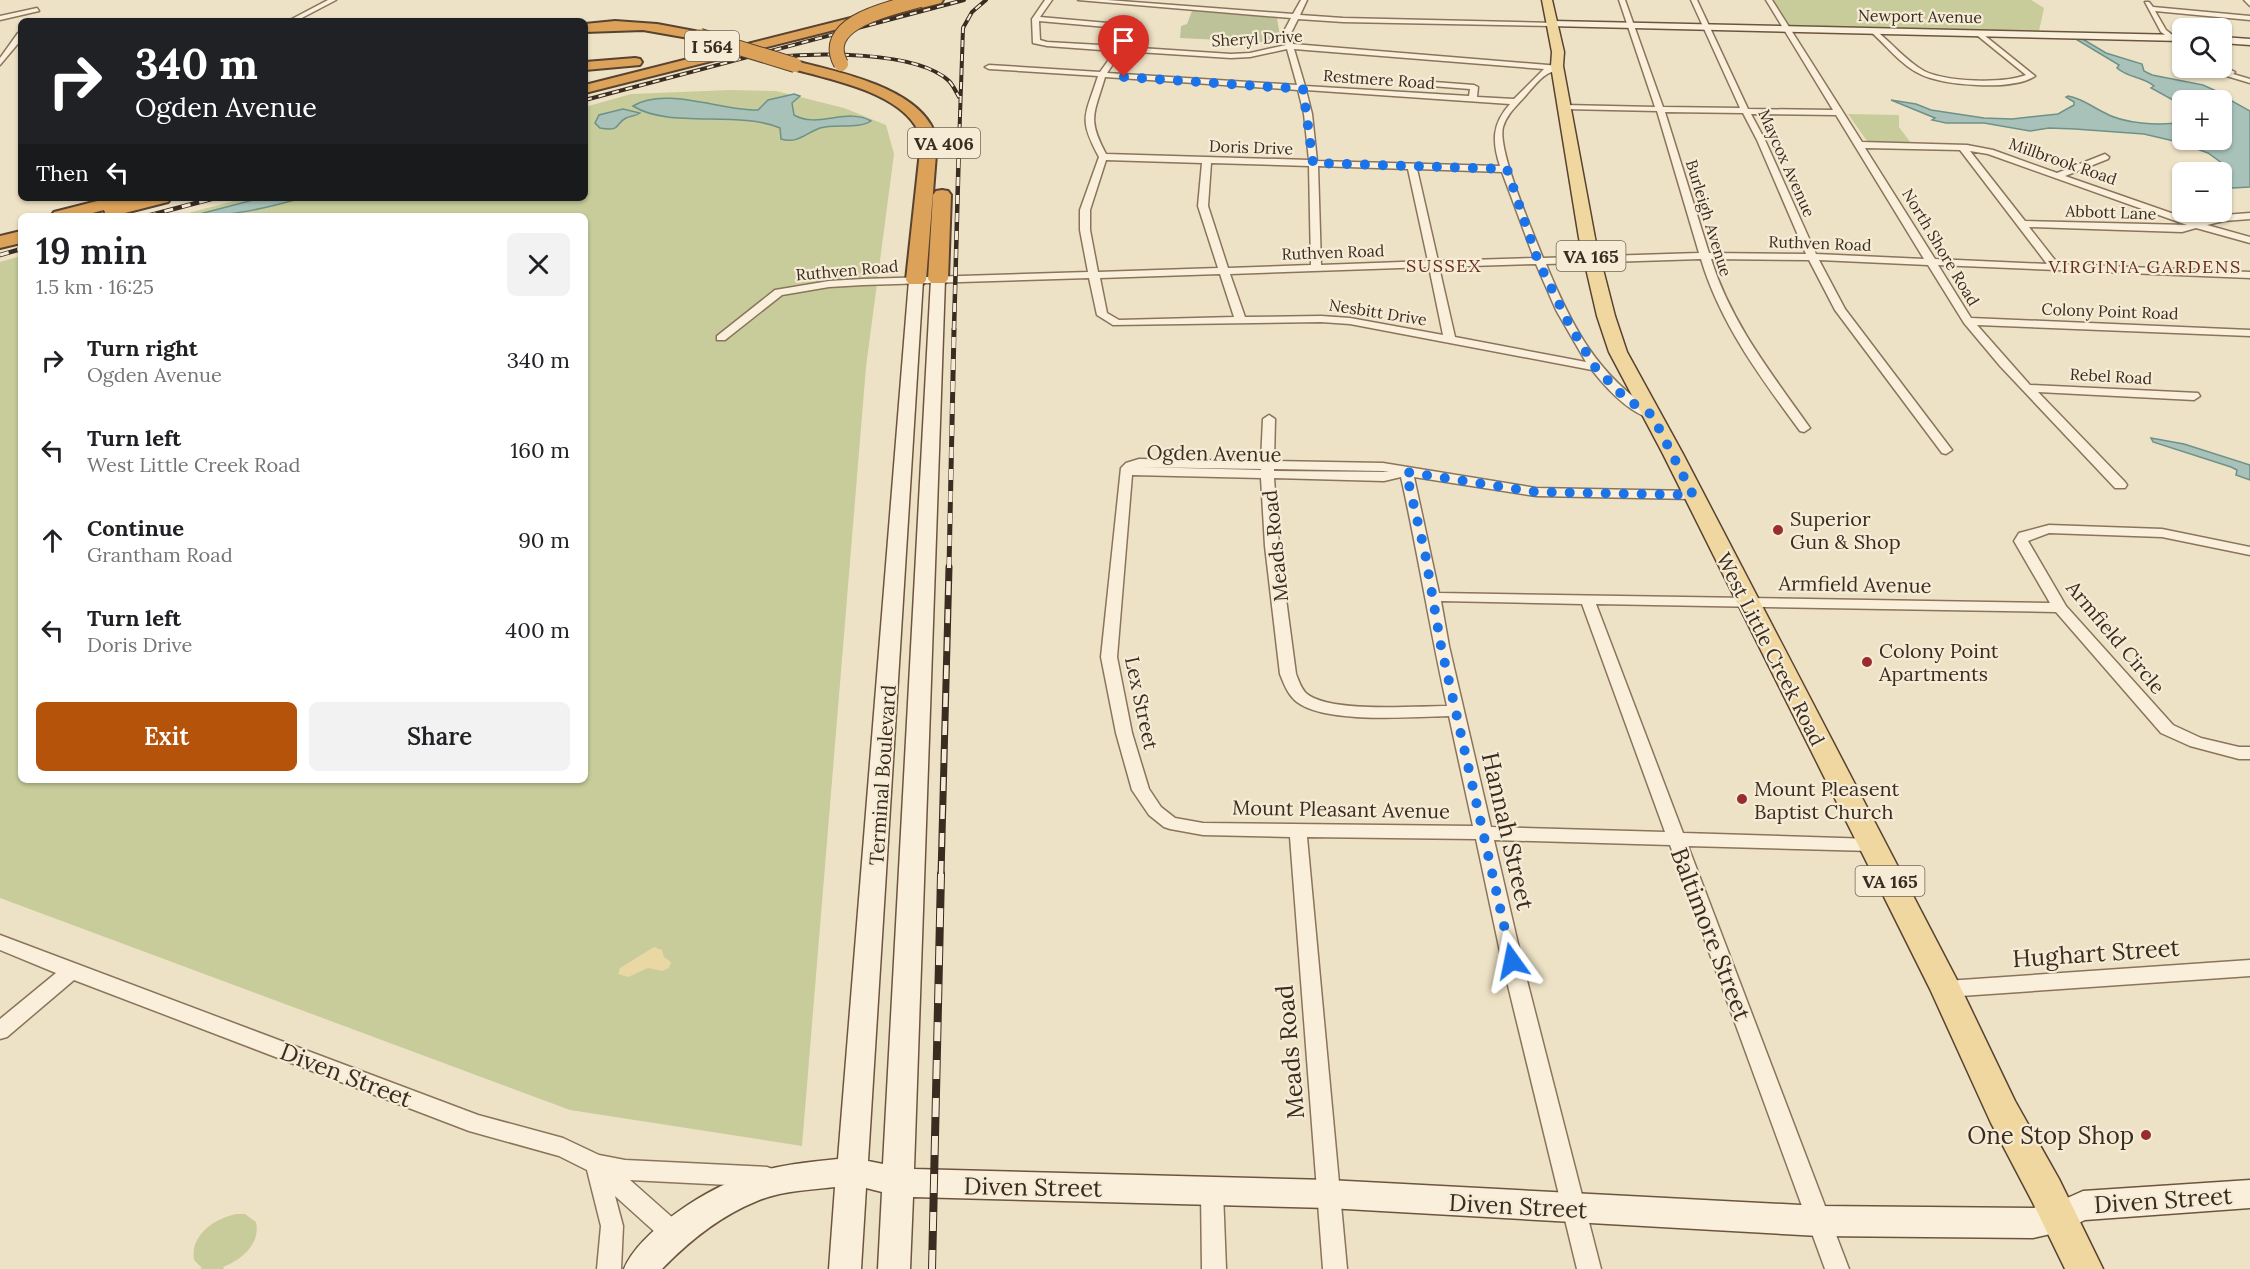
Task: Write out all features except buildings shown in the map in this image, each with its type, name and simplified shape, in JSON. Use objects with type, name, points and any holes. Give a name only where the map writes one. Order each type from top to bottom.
[{"type":"highway","name":"I 564","points":[[588,79],[882,0]]},
{"type":"highway","points":[[588,87],[904,0]]},
{"type":"highway","name":"VA 406","points":[[920,0],[874,14],[847,29],[837,39],[835,47],[841,64],[851,73],[918,102],[933,115],[944,141],[943,170],[927,280]]},
{"type":"highway","points":[[588,87],[938,0]]},
{"type":"highway","points":[[807,18],[838,12]]},
{"type":"highway","name":"VA 406","points":[[588,28],[644,25],[665,27],[879,92],[905,106],[922,122],[929,142],[927,280]]},
{"type":"highway","points":[[588,66],[644,60],[762,30]]},
{"type":"highway","points":[[72,213],[118,201]]},
{"type":"highway","points":[[104,213],[150,201]]},
{"type":"highway","points":[[112,213],[158,201]]},
{"type":"highway","points":[[0,232],[18,227]]},
{"type":"highway","points":[[0,241],[18,237]]},
{"type":"main road","name":"West Little Creek Road","points":[[1547,0],[1558,52],[1557,68],[1592,259],[1606,316],[1618,352],[1946,989],[2003,1112],[2084,1269]]},
{"type":"main road","name":"Newport Avenue","points":[[1552,24],[1977,32],[2172,39]]},
{"type":"main road","points":[[2232,41],[2250,42]]},
{"type":"main road","name":"Terminal Boulevard","points":[[845,1269],[927,280]]},
{"type":"main road","name":"Terminal Boulevard","points":[[894,1269],[927,280]]},
{"type":"main road","name":"Diven Street","points":[[640,1269],[674,1234],[708,1210],[751,1188],[785,1179],[853,1172],[897,1182],[1328,1194],[1575,1210],[1819,1221],[2033,1223],[2059,1217],[2083,1206],[2250,1194]]},
{"type":"street","points":[[297,18],[333,0]]},
{"type":"street","points":[[1049,0],[1040,8],[1035,19],[1119,26],[1131,29],[1132,32],[1102,75],[1088,121],[1091,134],[1103,157],[1085,210],[1085,230],[1093,274]]},
{"type":"street","name":"Newport Avenue","points":[[1081,0],[1352,20],[1552,24]]},
{"type":"street","points":[[1304,0],[1287,33],[1303,89],[1313,163],[1316,267]]},
{"type":"street","name":"Burleigh Avenue","points":[[1622,0],[1660,109],[1715,289],[1758,366],[1804,428]]},
{"type":"street","name":"Maycox Avenue","points":[[1694,0],[1812,257],[1840,310],[1946,450]]},
{"type":"street","name":"North Shore Road","points":[[1769,0],[1968,321],[1984,343],[2120,485]]},
{"type":"street","points":[[2146,0],[2163,31],[2172,36]]},
{"type":"street","points":[[2247,0],[2250,4]]},
{"type":"street","points":[[0,18],[39,8],[32,18]]},
{"type":"street","points":[[2150,9],[2250,18]]},
{"type":"street","name":"Sheryl Drive","points":[[1035,19],[1036,41],[1047,44],[1231,56],[1251,55],[1289,46],[1557,68]]},
{"type":"street","points":[[1872,30],[1921,72],[1932,77],[1950,80],[2000,81],[2025,79],[2031,76],[2030,72],[1977,32]]},
{"type":"street","points":[[0,63],[18,39]]},
{"type":"street","name":"Restmere Road","points":[[988,67],[1517,102]]},
{"type":"street","points":[[1557,68],[1546,70],[1502,120],[1498,136],[1507,169],[1538,261],[1569,324],[1595,367],[1626,399],[1652,415]]},
{"type":"street","points":[[2232,76],[2250,79]]},
{"type":"street","points":[[1434,84],[1474,87],[1473,100]]},
{"type":"street","points":[[1565,107],[1838,113]]},
{"type":"street","name":"Millbrook Road","points":[[1860,145],[1964,148],[2002,155],[2199,226],[2250,240]]},
{"type":"street","points":[[1964,148],[2056,268]]},
{"type":"street","name":"Doris Drive","points":[[1103,157],[1507,169]]},
{"type":"street","points":[[2059,175],[2105,158]]},
{"type":"street","points":[[1208,160],[1203,206],[1240,320]]},
{"type":"street","points":[[1412,166],[1450,340]]},
{"type":"street","points":[[2199,226],[2224,218],[2250,216]]},
{"type":"street","name":"Abbott Lane","points":[[2022,224],[2170,229],[2199,226]]},
{"type":"street","name":"Ruthven Road","points":[[721,338],[779,292],[829,284],[1705,256],[1812,257],[2250,275]]},
{"type":"street","name":"Nesbitt Drive","points":[[1093,274],[1102,315],[1117,323],[1321,319],[1350,321],[1595,367]]},
{"type":"street","name":"Colony Point Road","points":[[1968,321],[2249,333]]},
{"type":"street","name":"Rebel Road","points":[[2026,388],[2194,396]]},
{"type":"street","name":"Meads Road","points":[[1269,419],[1267,469],[1288,674],[1294,690],[1304,699],[1318,706],[1344,710],[1456,711]]},
{"type":"street","name":"Ogden Avenue","points":[[1126,471],[1267,469],[1384,477],[1406,472],[1536,492],[1693,495]]},
{"type":"street","name":"Lex Street","points":[[1126,471],[1109,657],[1124,733],[1141,790],[1155,810],[1170,823]]},
{"type":"street","name":"Hannah Street","points":[[1406,472],[1456,711],[1515,971],[1589,1269]]},
{"type":"street","name":"Armfield Circle","points":[[2250,551],[2162,533],[2049,530],[2024,536],[2020,541],[2060,608],[2167,729],[2196,742],[2239,753],[2250,753]]},
{"type":"street","name":"Armfield Avenue","points":[[1432,597],[2060,608]]},
{"type":"street","name":"Baltimore Street","points":[[1587,599],[1837,1269]]},
{"type":"street","name":"Mount Pleasant Avenue","points":[[1170,823],[1203,829],[1484,833],[1872,845]]},
{"type":"street","name":"Meads Road","points":[[1298,831],[1335,1269]]},
{"type":"street","name":"Diven Street","points":[[0,942],[477,1124],[563,1148],[596,1164],[674,1234]]},
{"type":"street","name":"Hughart Street","points":[[1946,989],[2250,968]]},
{"type":"street","points":[[0,1031],[72,971]]},
{"type":"street","points":[[609,1269],[612,1226],[596,1164],[636,1170],[785,1179]]},
{"type":"street","points":[[1212,1192],[1214,1269]]},
{"type":"green space","points":[[1773,0],[2031,0],[2044,8],[2039,31],[1801,27],[1788,25]]},
{"type":"green space","points":[[1192,11],[1277,18],[1281,43],[1180,38],[1181,26],[1187,24]]},
{"type":"green space","points":[[730,90],[776,91],[844,108],[886,125],[894,154],[866,367],[802,1146],[570,1110],[0,898],[0,262],[18,257],[18,783],[588,783],[588,213],[188,213],[234,201],[588,201],[588,106],[631,94]]},
{"type":"green space","points":[[1848,114],[1899,115],[1899,127],[1911,143],[1867,141]]},
{"type":"green space","points":[[236,1214],[245,1214],[256,1222],[257,1230],[253,1244],[243,1255],[223,1267],[224,1269],[200,1269],[202,1268],[194,1260],[194,1251],[200,1236],[212,1224]]},
{"type":"sand","points":[[654,947],[662,950],[664,957],[671,962],[669,968],[662,971],[648,968],[628,977],[618,974],[620,968]]},
{"type":"water","points":[[2074,38],[2081,38],[2106,53],[2142,64],[2144,71],[2152,75],[2203,85],[2214,90],[2172,90],[2172,100],[2151,88],[2154,86],[2150,83],[2121,71],[2117,68],[2119,65]]},
{"type":"water","points":[[794,94],[800,96],[792,103],[794,115],[803,119],[852,116],[871,121],[860,125],[820,128],[797,139],[787,140],[781,139],[780,128],[763,123],[744,120],[665,117],[633,106],[646,100],[661,98],[758,110],[768,100]]},
{"type":"water","points":[[2068,96],[2082,100],[2121,119],[2172,123],[2172,141],[2144,134],[2049,128],[2030,131],[1984,123],[1946,123],[1932,120],[1935,118],[1891,100],[1916,104],[1931,110],[1984,118],[2012,119],[2058,114],[2074,105],[2074,102],[2066,97]]},
{"type":"water","points":[[2232,101],[2250,111],[2250,187],[2232,188],[2232,162],[2220,162],[2200,150],[2232,150]]},
{"type":"water","points":[[623,109],[640,113],[622,120],[617,127],[612,129],[600,128],[595,123],[599,115]]},
{"type":"water","points":[[250,201],[290,201],[234,213],[204,213]]},
{"type":"water","points":[[2151,438],[2184,444],[2250,465],[2250,480],[2236,475],[2237,470],[2231,467],[2153,442]]},
{"type":"railway","points":[[588,99],[964,0]]},
{"type":"railway","points":[[959,145],[963,28],[972,12],[986,0]]},
{"type":"railway","points":[[772,57],[838,55],[890,59],[934,71],[949,81],[959,97]]},
{"type":"railway","points":[[954,330],[959,143]]},
{"type":"railway","points":[[158,213],[204,201]]},
{"type":"railway","points":[[0,255],[18,250]]},
{"type":"railway","points":[[949,568],[954,329]]},
{"type":"railway","points":[[941,875],[949,567]]},
{"type":"railway","points":[[932,1269],[941,874]]},
{"type":"place","name":"Superior Gun & Shop","points":[[1778,530]]},
{"type":"place","name":"Colony Point Apartments","points":[[1867,662]]},
{"type":"place","name":"Mount Pleasent Baptist Church","points":[[1742,799]]},
{"type":"place","name":"One Stop Shop","points":[[2146,1135]]},
{"type":"district","name":"SUSSEX","points":[[1444,265]]},
{"type":"district","name":"VIRGINIA GARDENS","points":[[2145,266]]},
{"type":"route","points":[[1124,77],[1303,89],[1313,163],[1507,169],[1538,261],[1569,324],[1595,367],[1626,399],[1652,415],[1693,495],[1536,492],[1406,472],[1425,553],[1441,646],[1512,961]]}]
